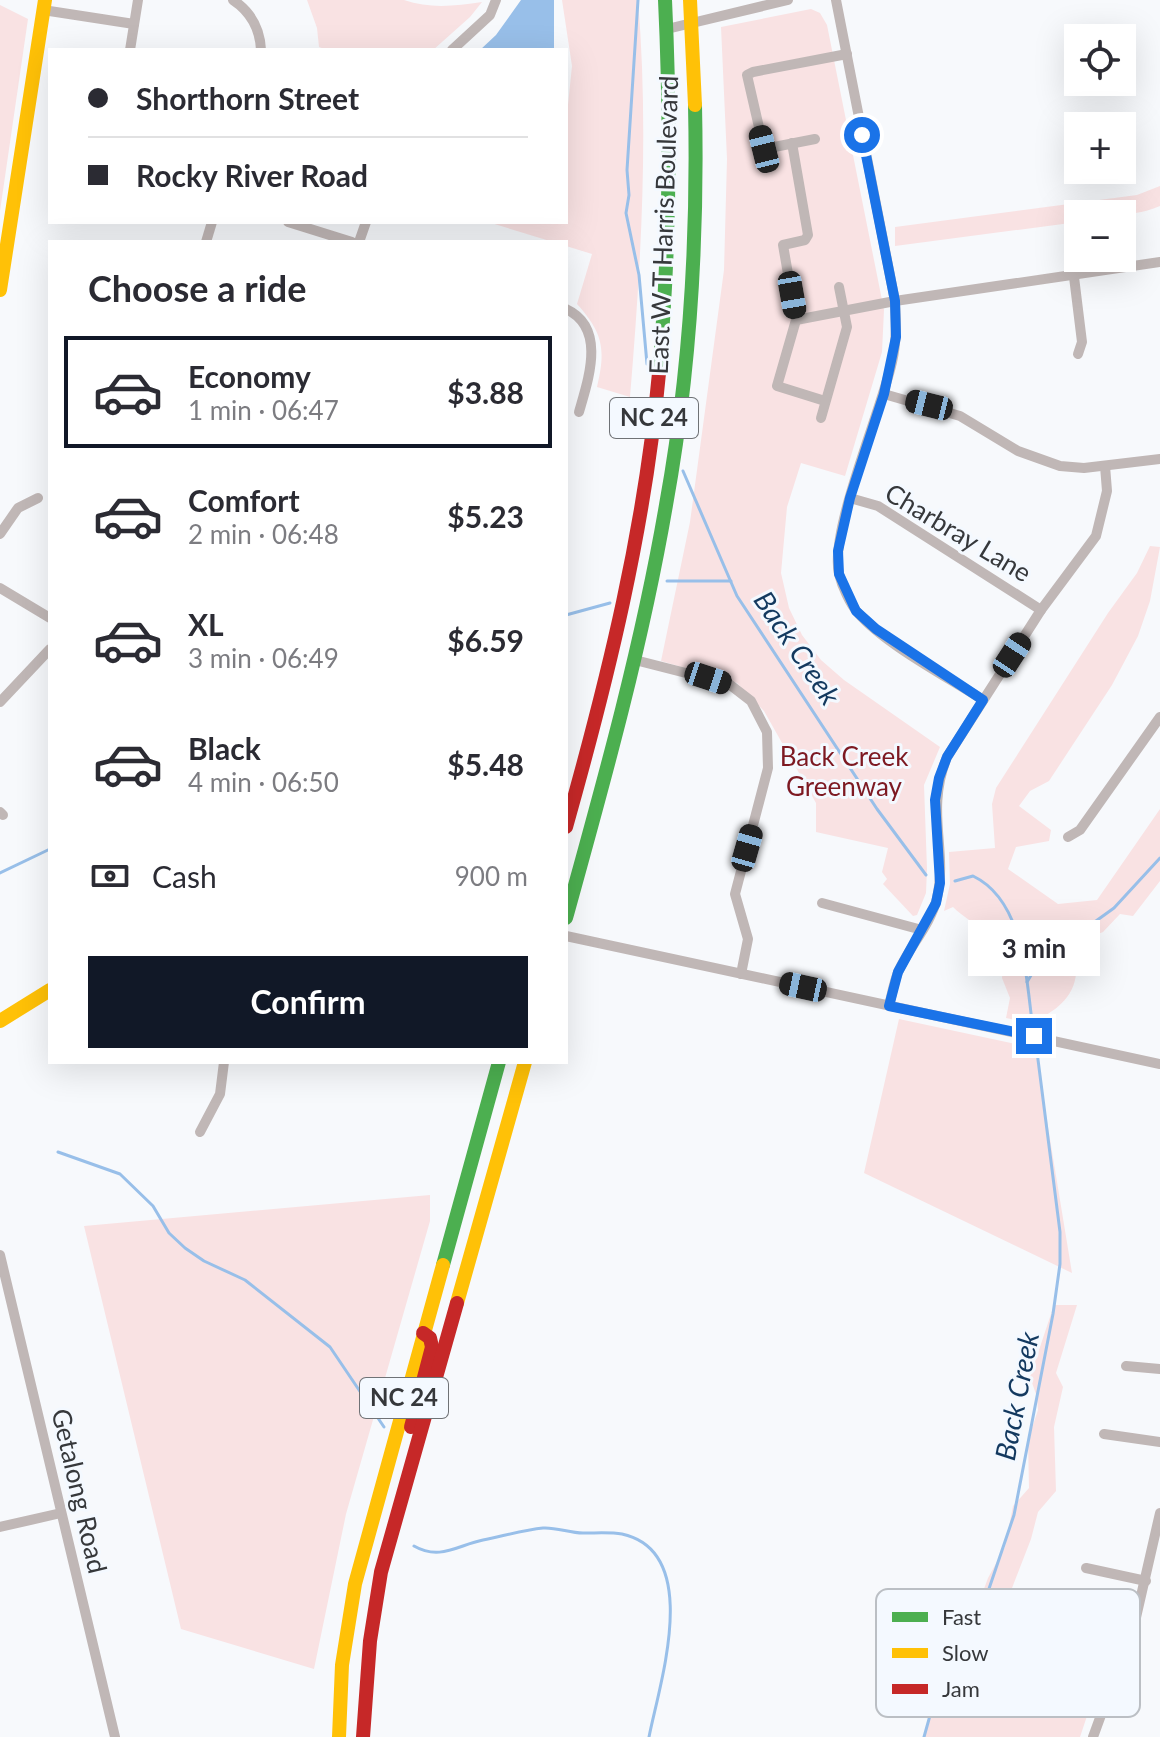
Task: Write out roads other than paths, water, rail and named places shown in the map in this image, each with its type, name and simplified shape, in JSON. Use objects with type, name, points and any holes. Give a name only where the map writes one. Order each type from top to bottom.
[{"type":"main road","name":"East W T Harris Boulevard","points":[[568,819],[619,628],[654,420],[669,237],[665,0]]},
{"type":"main road","name":"East W T Harris Boulevard","points":[[568,911],[635,660],[666,512],[687,340],[695,174],[690,0]]},
{"type":"main road","points":[[0,290],[44,5]]},
{"type":"main road","points":[[0,1021],[48,991]]},
{"type":"main road","name":"NC 24","points":[[339,1734],[342,1665],[355,1584],[498,1064]]},
{"type":"main road","name":"NC 24","points":[[363,1737],[370,1641],[381,1572],[524,1064]]},
{"type":"main road","points":[[393,1530],[392,1507],[431,1350],[430,1338],[423,1333]]},
{"type":"street","points":[[130,48],[138,0]]},
{"type":"street","points":[[233,0],[251,15],[261,48]]},
{"type":"street","points":[[454,48],[490,15],[496,0]]},
{"type":"street","points":[[667,29],[788,0]]},
{"type":"street","points":[[836,0],[895,301],[896,337],[884,394],[850,498],[838,551],[839,574],[856,611],[876,629],[983,700]]},
{"type":"street","points":[[44,5],[134,24]]},
{"type":"street","points":[[815,139],[764,149],[747,75],[847,54]]},
{"type":"street","points":[[792,143],[808,235],[805,240],[783,245],[796,320],[777,386],[825,401]]},
{"type":"street","points":[[294,224],[346,240]]},
{"type":"street","points":[[796,320],[895,301],[1160,262]]},
{"type":"street","points":[[1074,277],[1082,342],[1078,354]]},
{"type":"street","points":[[821,418],[847,327],[839,287]]},
{"type":"street","points":[[568,311],[583,326],[593,354],[590,380],[579,412]]},
{"type":"street","points":[[884,394],[960,416],[985,434],[1036,459],[1060,466],[1105,466],[1160,459]]},
{"type":"street","points":[[889,1006],[898,972],[936,903],[940,883],[935,811],[939,778],[947,757],[1041,610],[1096,536],[1107,491],[1105,466]]},
{"type":"street","points":[[0,534],[18,508],[38,498]]},
{"type":"street","name":"Charbray Lane","points":[[850,498],[878,506],[1041,610]]},
{"type":"street","points":[[0,588],[48,617]]},
{"type":"street","points":[[0,702],[48,651]]},
{"type":"street","points":[[635,660],[729,684],[751,701],[767,732],[768,768],[735,894],[748,939],[741,974]]},
{"type":"street","points":[[1068,837],[1080,830],[1160,717]]},
{"type":"street","points":[[822,903],[922,930]]},
{"type":"street","points":[[568,936],[1160,1064]]},
{"type":"street","points":[[200,1132],[220,1094],[224,1064]]},
{"type":"street","name":"Getalong Road","points":[[0,1255],[115,1737]]},
{"type":"street","points":[[1126,1366],[1160,1369]]},
{"type":"street","points":[[1104,1434],[1160,1442]]},
{"type":"street","points":[[0,1527],[61,1513]]},
{"type":"street","points":[[1140,1601],[1160,1513]]},
{"type":"street","points":[[1086,1568],[1146,1581]]},
{"type":"street","points":[[1093,1737],[1100,1717]]},
{"type":"water","points":[[521,0],[554,0],[554,48],[482,48],[496,35]]},
{"type":"waterway","name":"Back Creek","points":[[638,0],[626,213],[639,275],[647,364]]},
{"type":"waterway","name":"Back Creek","points":[[683,471],[737,596],[877,809],[926,875]]},
{"type":"waterway","points":[[667,581],[731,581]]},
{"type":"waterway","points":[[568,614],[610,603]]},
{"type":"waterway","points":[[0,873],[48,850]]},
{"type":"waterway","points":[[1027,982],[1039,962],[1114,908],[1160,858]]},
{"type":"waterway","name":"Back Creek","points":[[955,881],[973,876],[990,888],[1013,922],[1025,966],[1033,1029]]},
{"type":"waterway","name":"Back Creek","points":[[989,1589],[1014,1515],[1060,1264],[1060,1232],[1036,1044]]},
{"type":"waterway","points":[[58,1152],[120,1174],[153,1206],[169,1233],[185,1248],[204,1261],[245,1280],[330,1347],[384,1427]]},
{"type":"waterway","points":[[414,1546],[441,1552],[483,1540],[548,1528],[622,1534],[647,1546],[662,1566],[669,1592],[670,1623],[661,1686],[649,1737]]},
{"type":"waterway","name":"Back Creek","points":[[924,1737],[930,1717]]},
{"type":"park label","name":"Back Creek Greenway","points":[[844,772]]}]
